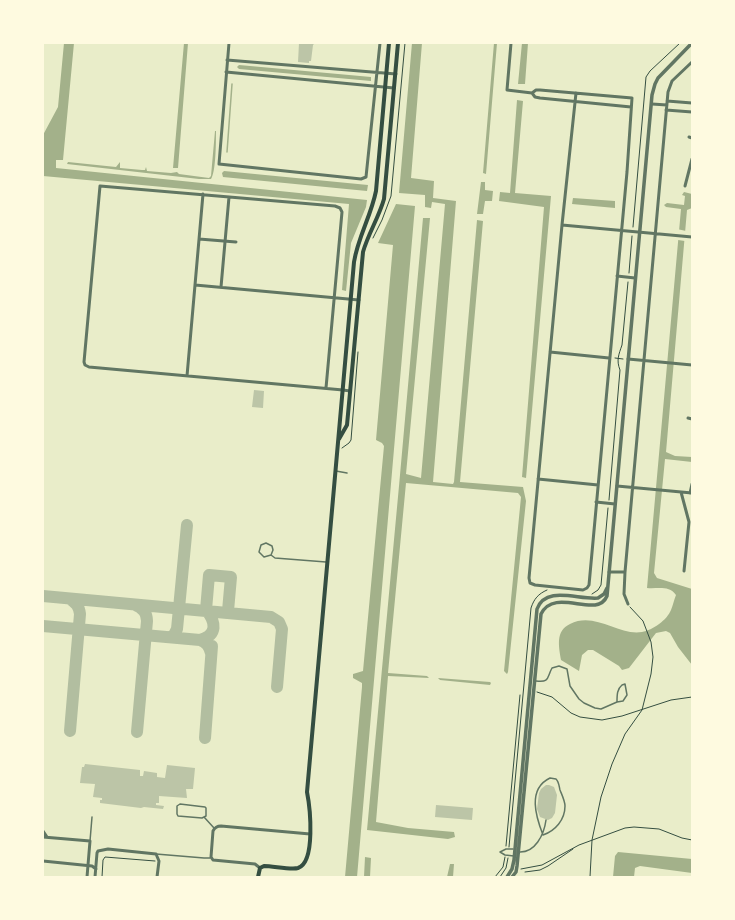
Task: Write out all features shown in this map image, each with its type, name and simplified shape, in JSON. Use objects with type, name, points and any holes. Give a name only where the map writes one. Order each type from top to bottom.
[{"type":"main road","points":[[258,877],[260,868],[264,866],[296,868],[305,864],[308,858],[311,817],[307,792],[336,472],[340,448],[338,439],[351,300],[356,251],[376,191],[389,43]]},
{"type":"main road","points":[[338,439],[347,426],[363,252],[384,199],[398,43]]},
{"type":"street","points":[[228,43],[219,164],[361,179],[366,177],[380,43]]},
{"type":"street","points":[[511,43],[507,90],[532,93],[540,90],[576,93],[632,98],[589,585],[583,590],[535,585],[530,583],[529,578],[562,224],[576,93]]},
{"type":"street","points":[[507,877],[512,869],[514,856],[517,851],[540,618],[543,609],[549,604],[558,602],[600,604],[605,601],[607,596],[653,90],[658,78],[692,43]]},
{"type":"street","points":[[227,60],[396,74]]},
{"type":"street","points":[[628,604],[624,594],[625,572],[667,101],[672,81],[692,62]]},
{"type":"street","points":[[226,72],[394,88]]},
{"type":"street","points":[[532,93],[535,97],[540,98],[631,107]]},
{"type":"street","points":[[667,101],[692,103]]},
{"type":"street","points":[[652,104],[667,105]]},
{"type":"street","points":[[666,110],[692,112]]},
{"type":"street","points":[[685,186],[692,159]]},
{"type":"street","points":[[326,388],[342,212],[340,208],[335,206],[100,186],[84,362],[86,365],[89,367],[343,390],[350,390]]},
{"type":"street","points":[[187,376],[203,194]]},
{"type":"street","points":[[220,287],[229,197]]},
{"type":"street","points":[[562,224],[692,237]]},
{"type":"street","points":[[199,239],[236,242]]},
{"type":"street","points":[[617,276],[635,278]]},
{"type":"street","points":[[195,285],[359,300]]},
{"type":"street","points":[[550,352],[609,358]]},
{"type":"street","points":[[628,359],[692,365]]},
{"type":"street","points":[[538,479],[598,485]]},
{"type":"street","points":[[617,486],[691,493],[692,484]]},
{"type":"street","points":[[681,492],[689,522],[684,571]]},
{"type":"street","points":[[596,502],[615,504]]},
{"type":"street","points":[[687,544],[692,544]]},
{"type":"street","points":[[609,572],[625,572]]},
{"type":"street","points":[[512,877],[517,870],[517,851],[537,609],[542,600],[551,595],[598,598],[606,592],[608,581]]},
{"type":"street","points":[[260,868],[255,864],[218,861],[211,857],[214,828],[221,826],[310,834]]},
{"type":"street","points":[[43,831],[45,837],[90,841],[87,877]]},
{"type":"street","points":[[95,877],[98,851],[108,849],[156,854],[159,861],[157,877]]},
{"type":"street","points":[[43,861],[88,866],[96,869]]},
{"type":"lane","points":[[336,472],[346,473]]},
{"type":"lane","points":[[271,555],[273,550],[272,546],[266,543],[261,545],[259,549],[260,554],[264,557],[271,555],[275,558],[328,563]]},
{"type":"lane","points":[[534,681],[546,681],[552,668],[559,666],[567,669],[570,686],[576,696],[584,703],[595,708],[601,708],[623,701],[627,695],[626,686],[624,684],[620,686],[618,691],[617,702]]},
{"type":"lane","points":[[553,778],[558,782],[565,806],[563,816],[559,824],[551,832],[543,835],[536,812],[536,792],[546,780],[553,778]]},
{"type":"lane","points":[[180,804],[205,806],[206,813],[204,817],[178,816],[178,806],[180,804]]},
{"type":"lane","points":[[90,841],[92,817]]},
{"type":"lane","points":[[204,817],[214,828]]},
{"type":"lane","points":[[514,856],[506,855],[500,852],[506,849],[517,851],[528,850],[540,840],[543,835],[546,820]]},
{"type":"lane","points":[[156,854],[204,858],[211,857]]},
{"type":"path","points":[[370,244],[384,215],[391,196],[405,43]]},
{"type":"path","points":[[340,448],[349,443],[351,436],[359,346]]},
{"type":"path","points":[[618,358],[628,359]]},
{"type":"path","points":[[590,877],[592,840],[597,812],[612,764],[625,734],[642,710],[651,674],[653,656],[651,642],[646,627],[640,616],[628,604]]},
{"type":"path","points":[[509,849],[524,691]]},
{"type":"path","points":[[506,849],[520,695]]},
{"type":"path","points":[[517,870],[542,865],[576,847],[625,828],[634,827],[659,829],[682,838],[692,840]]},
{"type":"path","points":[[525,872],[540,870],[576,847]]},
{"type":"path","points":[[495,877],[503,866],[506,855]]},
{"type":"path","points":[[500,877],[506,868],[509,855]]},
{"type":"path","points":[[102,877],[103,859],[107,856],[159,861]]},
{"type":"shaded area","points":[[64,43],[74,43],[63,160],[56,160],[56,168],[367,200],[366,207],[351,243],[346,291],[342,290],[349,204],[43,176],[43,135],[58,107]]},
{"type":"shaded area","points":[[184,43],[188,43],[178,168],[173,168]]},
{"type":"shaded area","points":[[412,43],[422,43],[411,178],[434,181],[433,198],[456,201],[433,482],[453,484],[454,482],[477,220],[483,221],[460,482],[523,487],[526,501],[507,674],[504,671],[521,497],[518,493],[406,483],[388,673],[427,676],[429,678],[388,676],[376,822],[408,828],[454,832],[455,837],[448,839],[367,830],[423,218],[430,218],[406,474],[421,478],[445,204],[432,202],[431,208],[425,207],[425,195],[399,193]]},
{"type":"shaded area","points":[[494,43],[497,43],[486,174],[483,173]]},
{"type":"shaded area","points":[[522,43],[528,43],[525,84],[518,84]]},
{"type":"shaded area","points":[[239,65],[371,77],[371,81],[239,69],[237,67]]},
{"type":"shaded area","points":[[517,100],[523,101],[515,193],[551,196],[526,478],[522,477],[544,207],[499,201],[500,192],[510,193]]},
{"type":"shaded area","points":[[215,131],[215,163],[211,179],[199,179],[67,164],[68,162],[116,167],[120,162],[120,168],[145,170],[146,167],[147,171],[177,172],[179,174],[209,178],[211,176]]},
{"type":"shaded area","points":[[224,171],[368,185],[367,191],[223,177],[222,173]]},
{"type":"shaded area","points":[[481,182],[485,182],[485,190],[493,191],[492,201],[485,201],[483,214],[477,214]]},
{"type":"shaded area","points":[[684,192],[692,194],[692,208],[687,210],[666,452],[675,456],[692,457],[692,462],[665,459],[654,573],[657,578],[692,589],[692,665],[678,647],[670,633],[666,631],[656,633],[629,668],[622,670],[619,666],[593,650],[588,650],[582,655],[579,671],[561,660],[559,640],[565,627],[579,621],[588,620],[624,631],[646,631],[659,624],[669,614],[676,595],[670,590],[663,588],[647,588],[681,209],[666,207],[664,205],[667,203],[684,205],[685,196],[682,195]]},
{"type":"shaded area","points":[[573,198],[615,201],[615,208],[572,204]]},
{"type":"shaded area","points":[[396,204],[415,206],[357,877],[345,877],[362,687],[362,683],[353,678],[353,674],[363,671],[384,446],[376,440],[393,245],[378,243]]},
{"type":"shaded area","points":[[438,678],[491,683],[490,685],[440,680]]},
{"type":"shaded area","points":[[618,852],[692,859],[692,873],[640,866],[635,868],[634,877],[613,877],[615,856]]},
{"type":"shaded area","points":[[365,857],[371,858],[370,877],[364,877]]},
{"type":"shaded area","points":[[450,864],[454,864],[453,877],[447,877]]},
{"type":"pier","points":[[677,229],[686,231],[687,229],[686,243],[685,241],[678,240],[676,242]]},
{"type":"building","points":[[299,43],[315,43],[313,45],[311,61],[309,61],[309,63],[298,62]]},
{"type":"building","points":[[254,390],[264,391],[263,408],[252,407]]},
{"type":"building","points":[[85,764],[140,770],[140,776],[143,776],[144,771],[157,773],[157,777],[165,778],[167,765],[195,768],[193,789],[186,789],[187,798],[159,796],[159,803],[156,803],[156,805],[164,806],[163,809],[100,803],[102,798],[93,797],[95,784],[80,783],[82,767],[84,767]]},
{"type":"building","points":[[546,785],[554,787],[557,795],[555,813],[552,818],[548,820],[540,817],[537,809],[539,793]]},
{"type":"building","points":[[436,805],[473,808],[472,820],[435,817]]},
{"type":"waterway","points":[[227,152],[232,84]]},
{"type":"taxiway","points":[[170,637],[174,635],[177,629],[187,525]]},
{"type":"taxiway","points":[[200,640],[210,635],[214,628],[212,619],[206,610],[209,575],[231,577],[229,613]]},
{"type":"taxiway","points":[[43,596],[271,617],[279,622],[282,629],[277,687]]},
{"type":"taxiway","points":[[70,599],[77,605],[80,614],[70,731]]},
{"type":"taxiway","points":[[135,605],[144,611],[147,621],[137,732]]},
{"type":"taxiway","points":[[43,626],[200,640],[207,645],[211,653]]},
{"type":"taxiway","points":[[205,738],[212,646]]}]
